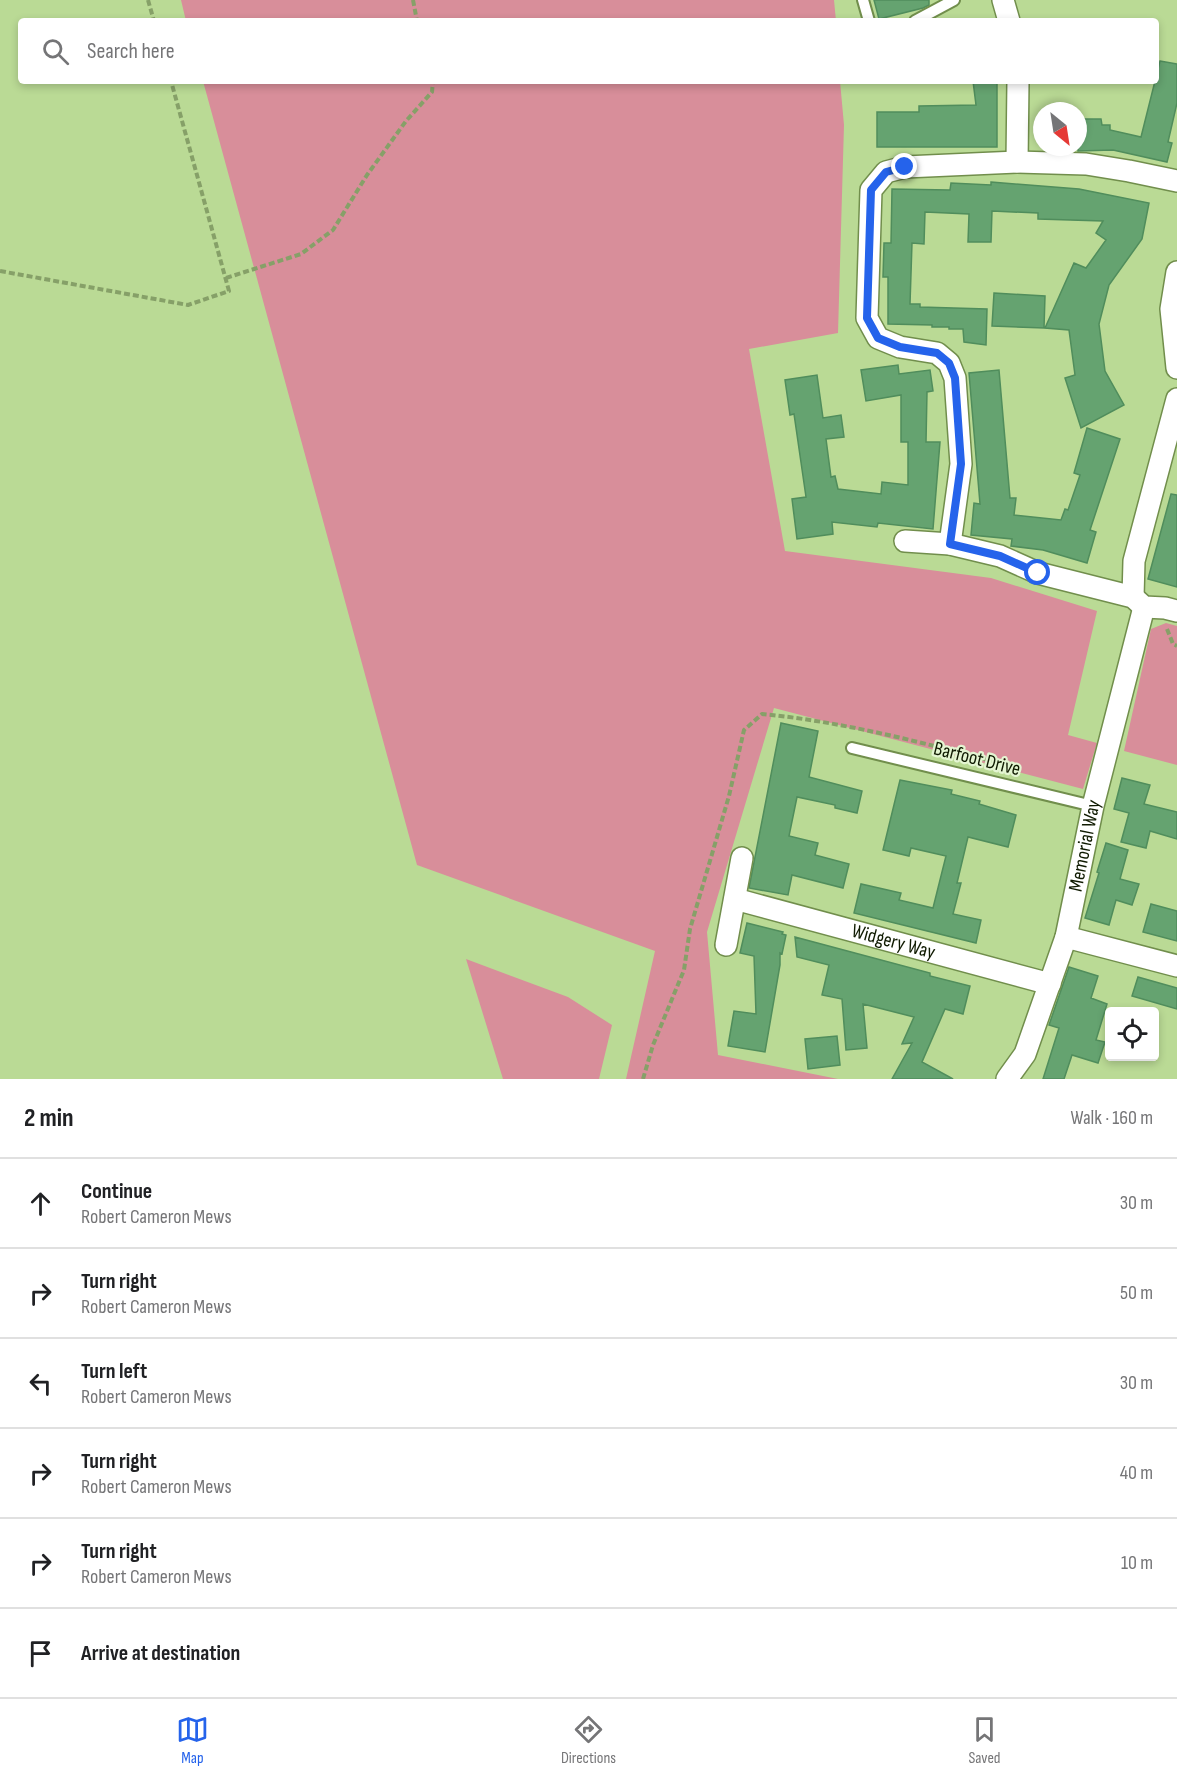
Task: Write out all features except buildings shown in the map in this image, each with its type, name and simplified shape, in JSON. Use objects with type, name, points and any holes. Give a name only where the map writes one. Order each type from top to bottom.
[{"type":"street","points":[[1003,0],[1008,18]]},
{"type":"street","points":[[1017,162],[1018,84]]},
{"type":"street","points":[[950,544],[961,464],[955,378],[949,363],[937,353],[900,347],[878,338],[867,318],[871,190],[886,172],[905,167],[1017,162],[1086,164],[1177,181]]},
{"type":"street","points":[[1177,272],[1171,309],[1177,368]]},
{"type":"street","name":"Memorial Way","points":[[1007,1079],[1025,1054],[1066,937],[1138,602],[1134,561],[1177,399]]},
{"type":"street","points":[[905,541],[950,544],[1000,556],[1038,573],[1177,611]]},
{"type":"street","points":[[726,945],[742,858]]},
{"type":"street","name":"Widgery Way","points":[[735,899],[1050,984]]},
{"type":"street","points":[[1066,937],[1177,966]]},
{"type":"lane","points":[[863,0],[868,18]]},
{"type":"lane","points":[[921,18],[954,0]]},
{"type":"lane","name":"Barfoot Drive","points":[[852,748],[1093,806]]},
{"type":"path","points":[[148,0],[153,18]]},
{"type":"path","points":[[413,0],[416,18]]},
{"type":"path","points":[[0,271],[188,305],[230,291],[172,84]]},
{"type":"path","points":[[226,278],[301,254],[333,230],[405,122],[432,92],[433,84]]},
{"type":"path","points":[[643,1079],[653,1045],[684,970],[690,929],[726,807],[744,730],[762,714],[808,718],[954,751],[1020,769]]},
{"type":"shaded area","points":[[181,0],[834,0],[836,18],[185,18]]},
{"type":"shaded area","points":[[204,84],[840,84],[844,125],[838,333],[749,349],[785,551],[991,578],[1097,611],[1068,735],[1097,743],[1083,789],[774,708],[707,932],[718,1055],[838,1079],[626,1079],[655,951],[417,865]]},
{"type":"shaded area","points":[[1166,623],[1177,626],[1177,765],[1124,751],[1151,629]]},
{"type":"shaded area","points":[[466,959],[568,997],[612,1025],[599,1079],[503,1079]]},
{"type":"route","points":[[905,167],[886,172],[871,190],[867,318],[878,338],[900,347],[937,353],[949,363],[955,378],[961,464],[950,544],[1000,556],[1038,573]]}]
